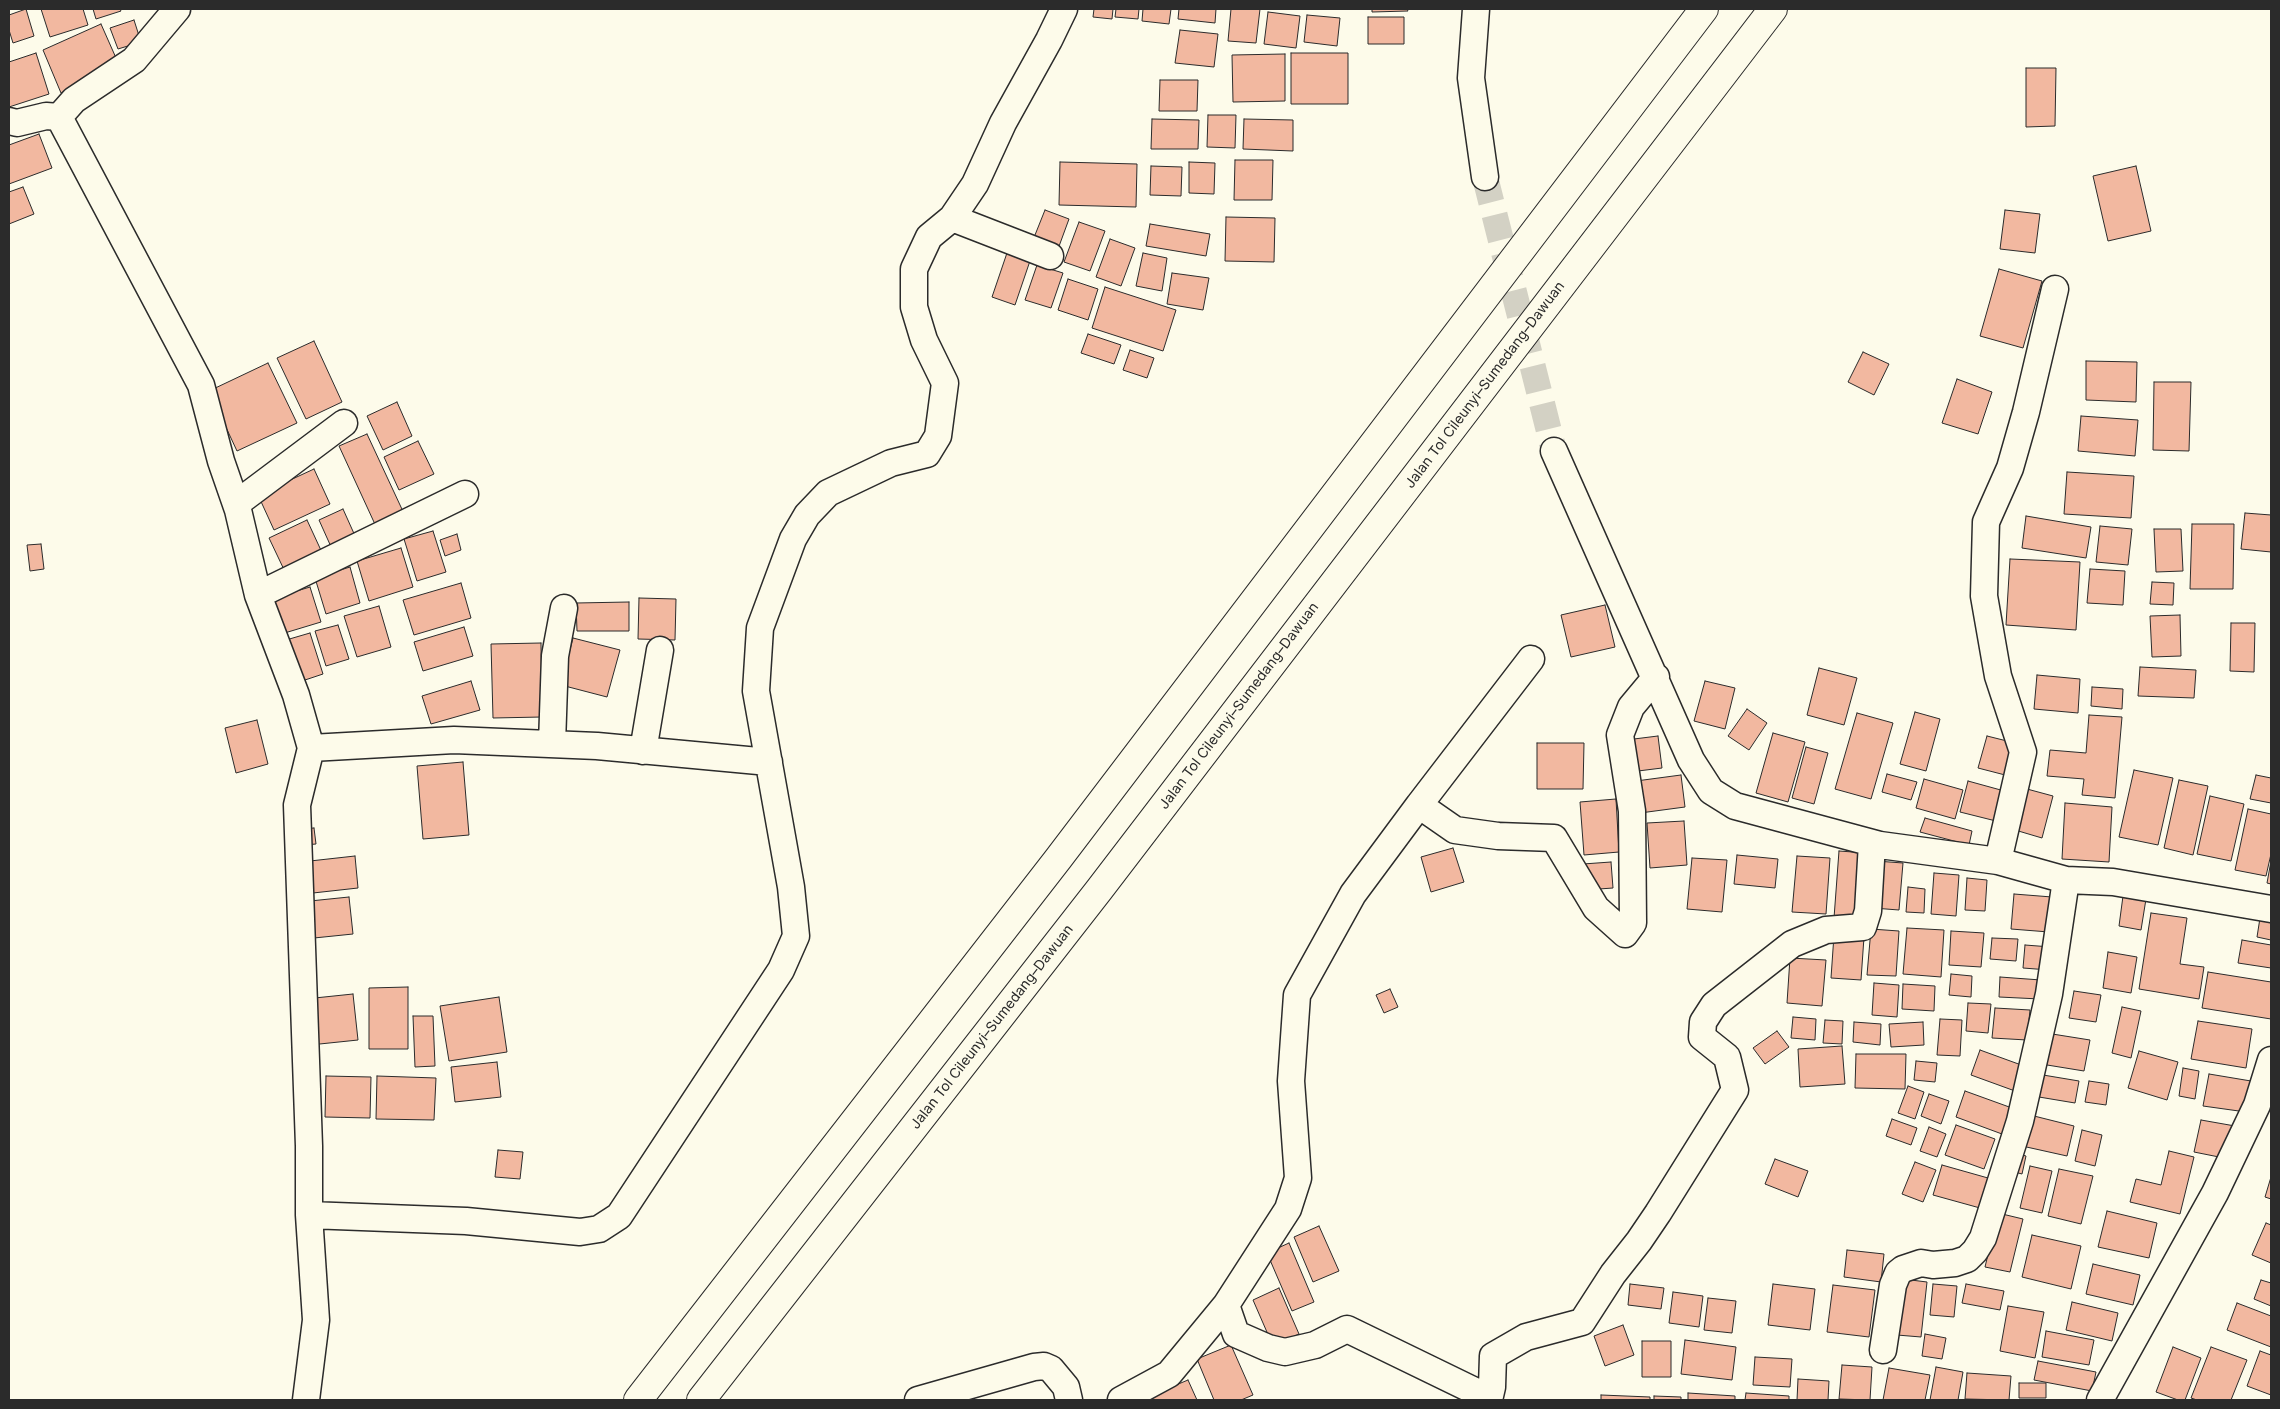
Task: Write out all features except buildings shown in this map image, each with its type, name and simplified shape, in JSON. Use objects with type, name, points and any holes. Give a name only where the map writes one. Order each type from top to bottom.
[{"type":"highway","points":[[638,1400],[1058,859],[1704,9]]},
{"type":"highway","name":"Jalan Tol Cileunyi–Sumedang–Dawuan","points":[[701,1400],[1098,890],[1772,9]]},
{"type":"street","points":[[58,117],[74,100],[134,60],[177,9]]},
{"type":"street","points":[[309,1215],[466,1221],[580,1232],[599,1229],[619,1216],[781,970],[796,936],[791,887],[756,691],[760,628],[793,539],[807,515],[828,494],[891,463],[927,454],[938,436],[945,383],[924,340],[914,307],[914,269],[930,237],[952,218],[975,184],[1004,123],[1064,9]]},
{"type":"street","points":[[1476,9],[1471,78],[1485,177]]},
{"type":"street","points":[[9,120],[16,123],[46,116],[58,117]]},
{"type":"street","points":[[58,117],[201,385],[221,461],[236,504],[258,596],[296,695],[311,748],[297,805],[309,1146],[309,1215],[316,1320],[306,1400]]},
{"type":"street","points":[[952,218],[1050,256]]},
{"type":"street","points":[[1998,861],[2023,752],[1998,676],[1984,596],[1986,522],[2010,468],[2026,412],[2055,289]]},
{"type":"street","points":[[236,504],[344,423]]},
{"type":"street","points":[[1554,450],[1691,760],[1711,791],[1735,806],[1872,843],[1998,861],[2066,880],[2113,882],[2271,909]]},
{"type":"street","points":[[258,596],[465,494]]},
{"type":"street","points":[[552,744],[555,656],[564,608]]},
{"type":"street","points":[[643,751],[660,650]]},
{"type":"street","points":[[1121,1400],[1169,1374],[1226,1305],[1284,1216],[1298,1178],[1291,1081],[1297,995],[1353,894],[1531,659]]},
{"type":"street","points":[[1419,805],[1455,830],[1498,836],[1554,838],[1596,908],[1625,934],[1633,923],[1632,811],[1620,735],[1631,707],[1656,678]]},
{"type":"street","points":[[311,748],[454,740],[552,744],[769,762]]},
{"type":"street","points":[[1226,1305],[1236,1334],[1268,1348],[1285,1352],[1315,1345],[1347,1329],[1489,1399],[1492,1387],[1493,1356],[1526,1338],[1582,1322],[1613,1274],[1658,1213],[1735,1090],[1727,1057],[1702,1037],[1703,1022],[1714,1006],[1792,944],[1826,930],[1863,927],[1868,910],[1872,843]]},
{"type":"street","points":[[1882,1350],[1898,1273],[1903,1269],[1921,1263],[1933,1265],[1955,1263],[1967,1259],[1975,1251],[1983,1238],[2020,1121],[2047,1003],[2066,880]]},
{"type":"street","points":[[2100,1400],[2215,1193],[2257,1105],[2271,1060]]},
{"type":"street","points":[[918,1400],[1034,1367],[1044,1366],[1051,1369],[1066,1387],[1069,1400]]},
{"type":"tunnel","points":[[1485,177],[1554,451]]}]
